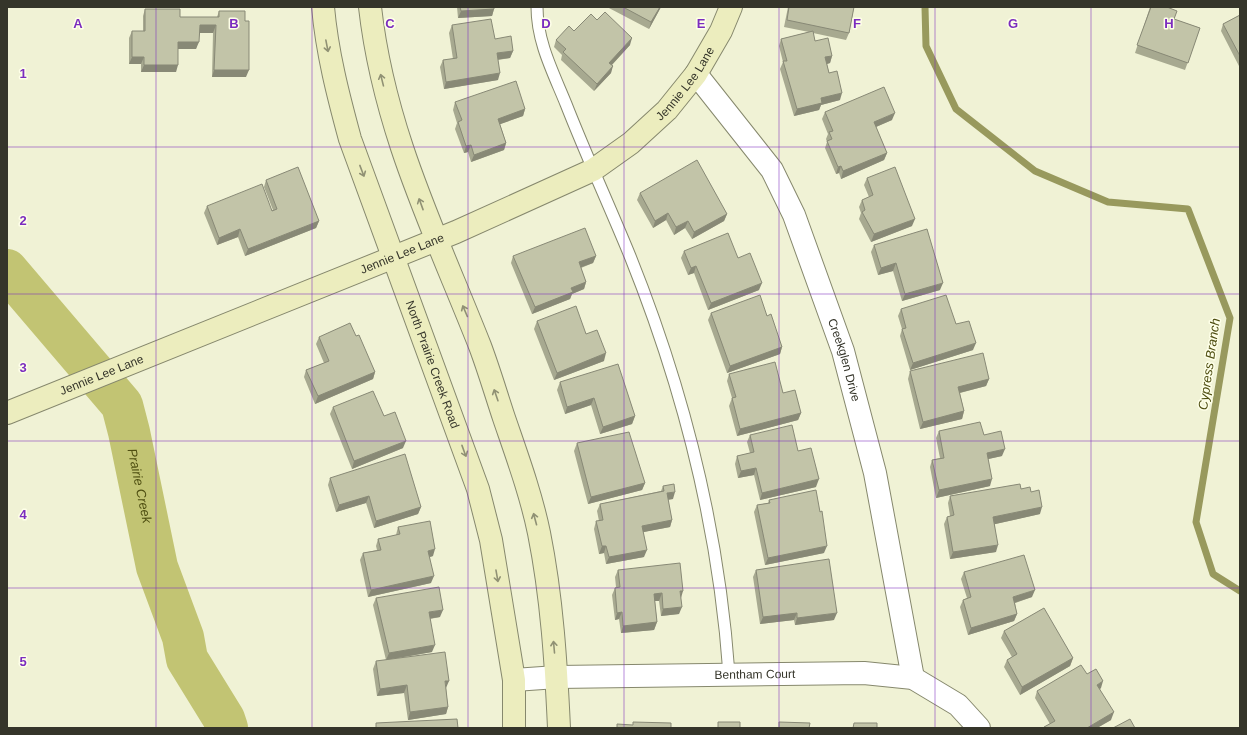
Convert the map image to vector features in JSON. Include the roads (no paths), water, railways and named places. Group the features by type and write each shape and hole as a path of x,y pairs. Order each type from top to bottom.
{"main road":[{"name":"North Prairie Creek Road","path":"323,7 325,35 335,83 350,139 478,489 491,540 514,680 514,728"},
{"path":"370,7 380,71 390,115 435,240 480,347 522,469 538,532 550,600 557,677 559,728"},
{"name":"Jennie Lee Lane","path":"7,412 435,240 593,170 631,143 662,115 696,74 721,31 731,7"}],"street":[{"name":"Creekglen Drive","path":"696,74 742,129 772,170 794,215 843,351 875,473 913,678"},
{"name":"Bentham Court","path":"514,680 557,677 864,673 913,678 958,705 978,728"}],"lane":[{"path":"537,7 537,19 542,46 630,256 673,375 708,510 726,625 729,674"}],"waterway":[{"name":"Cypress Branch","path":"925,7 926,46 956,109 1035,171 1108,202 1188,209 1230,318 1196,522 1213,574 1240,591"},
{"name":"Prairie Creek","path":"7,270 122,405 157,567 183,637 187,659 224,719 227,728"}]}
